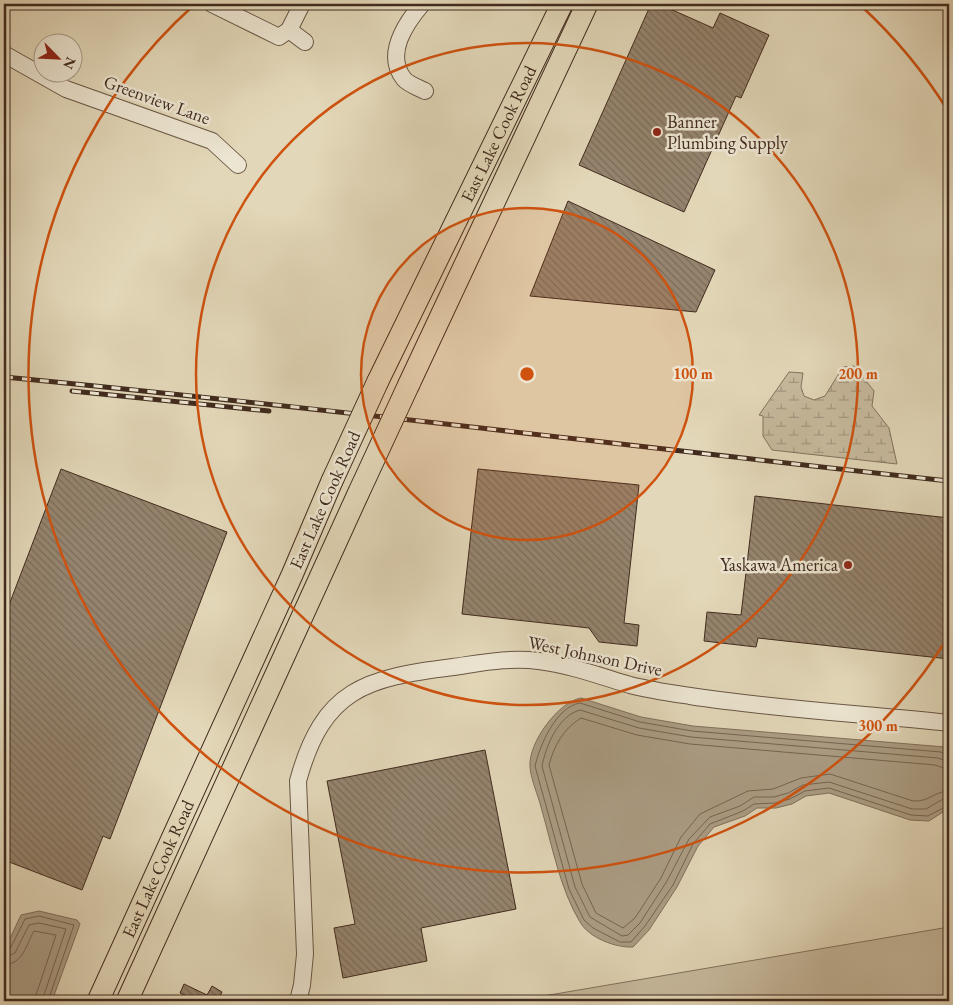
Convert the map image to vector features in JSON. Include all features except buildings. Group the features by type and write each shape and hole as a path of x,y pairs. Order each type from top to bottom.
{"main road":[{"name":"East Lake Cook Road","path":"98,1001 378,381 562,4"},
{"name":"East Lake Cook Road","path":"127,1001 358,494 587,4"}],"street":[{"path":"212,4 305,42"},
{"path":"284,34 302,4"},
{"path":"422,4 406,23 398,41 397,65 404,80 424,91"},
{"name":"Greenview Lane","path":"4,54 66,89 212,141 238,164"},
{"name":"West Johnson Drive","path":"298,1001 302,985 305,954 298,781 305,755 325,718 340,702 356,690 378,680 410,672 513,659 569,667 633,686 690,696 949,723"}],"green space":[{"path":"854,366 874,391 872,406 889,428 897,464 772,450 763,436 763,416 759,415 789,372 803,373 801,387 804,396 814,400 825,396 843,367"},
{"path":"949,927 949,1001 514,1001"}],"water":[{"path":"581,698 641,717 693,726 945,747 949,755 949,808 929,821 910,820 829,793 806,796 792,804 776,808 757,808 745,816 714,827 698,846 677,887 649,930 633,947 611,944 596,937 584,928 573,909 557,866 530,767 534,747 546,725 563,707"},
{"path":"39,911 77,920 80,924 52,1001 4,1001 4,951 21,915"}],"railway":[{"path":"4,377 358,414 949,481"},
{"path":"72,391 269,411"}],"place":[{"name":"Banner Plumbing Supply","path":"657,132"},
{"name":"Yaskawa America","path":"848,565"}]}
